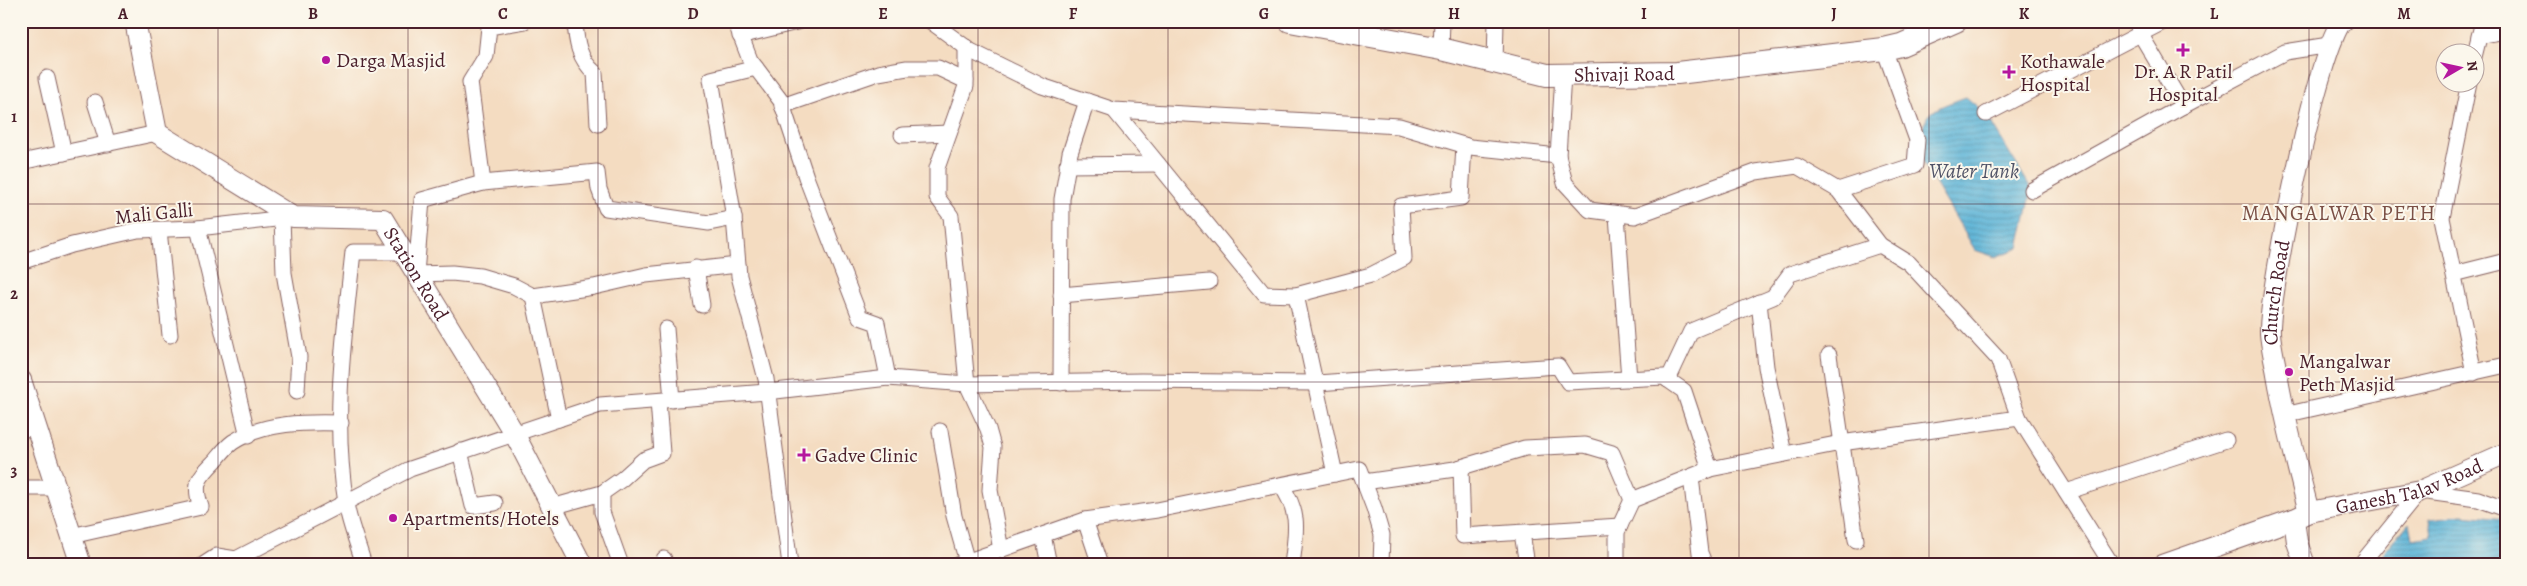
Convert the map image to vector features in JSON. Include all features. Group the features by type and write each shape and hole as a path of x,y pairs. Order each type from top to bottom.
{"main road":[{"path":"135,21 157,133"},
{"name":"Shivaji Road","path":"1290,21 1337,26 1547,75 1677,73 1884,49 1901,44 1956,21"},
{"name":"Church Road","path":"2305,565 2297,542 2301,515 2270,333 2281,242 2329,45 2339,22"},
{"name":"Station Road","path":"157,133 288,217 383,220 514,433 582,565"},
{"path":"21,380 29,429 56,488 80,565"},
{"name":"Ganesh Talav Road","path":"2163,565 2189,560 2301,515 2420,491 2506,453"}],"street":[{"path":"483,183 470,82 486,56 489,27 501,23 525,21"},
{"path":"575,21 576,45 595,74 598,124"},
{"path":"734,21 750,60 782,106 806,177 860,317 877,323 888,378"},
{"path":"740,36 801,21"},
{"path":"930,21 966,47 1042,86 1114,110 1399,126 1464,145 1558,156"},
{"path":"1441,50 1442,21"},
{"path":"1495,64 1496,21"},
{"path":"1986,114 2138,28 2165,21"},
{"path":"2138,28 2183,106"},
{"path":"2478,42 2481,29 2506,31"},
{"path":"2032,190 2183,106 2286,52 2329,45"},
{"path":"966,47 966,86 937,168 937,197 951,216 967,384 988,429 993,447 990,490 994,556"},
{"path":"1838,190 1915,165 1917,140 1884,49"},
{"path":"756,68 711,79 734,218 738,265 767,392 790,565"},
{"path":"782,106 878,73 907,68 938,68 966,81"},
{"path":"1562,75 1558,156 1565,183 1590,210 1635,216 1756,172 1797,166 1838,190 1880,245 1908,263 1998,359 2019,418 2112,565"},
{"path":"47,78 64,153"},
{"path":"2467,92 2442,218 2474,372"},
{"path":"1061,383 1062,199 1067,165 1087,101"},
{"path":"95,102 108,144"},
{"path":"1114,110 1264,294 1296,295 1370,275 1404,258 1401,206 1462,198 1464,145"},
{"path":"21,162 157,133"},
{"path":"902,135 949,133"},
{"path":"1067,165 1158,164"},
{"path":"734,218 709,222 606,208 599,189 597,172 483,183 422,200 416,274 452,273 480,276 514,286 533,296 646,275 696,268 738,265"},
{"path":"1617,215 1629,378"},
{"path":"288,217 284,273 299,357 297,391"},
{"name":"Mali Galli","path":"21,262 72,245 138,230 198,228 288,217"},
{"path":"198,228 248,436"},
{"path":"159,230 170,335"},
{"path":"1668,380 1691,331 1773,297 1790,274 1880,245"},
{"path":"364,565 346,504 340,450 342,363 353,252 402,252"},
{"path":"2454,274 2506,261"},
{"path":"696,268 702,305"},
{"path":"1061,295 1209,282"},
{"path":"1296,295 1317,383 1335,474"},
{"path":"533,296 559,418"},
{"path":"1759,302 1766,367 1784,454"},
{"path":"552,507 602,492 622,479 643,460 662,453 666,329"},
{"path":"1829,355 1856,540"},
{"path":"2284,415 2506,365"},
{"path":"203,565 217,556 236,559 346,504 410,468 600,405 767,392 888,378 967,384 1317,383 1558,366 1568,382 1664,376 1684,391 1710,469"},
{"path":"1617,565 1617,532 1632,500 1710,469 1841,443 2019,418"},
{"path":"72,536 201,508 196,494 198,478 233,442 260,430 300,422 341,423"},
{"path":"940,431 962,563 994,556 1043,535 1085,520 1157,510 1359,469 1382,535 1381,565"},
{"path":"2066,492 2226,440"},
{"path":"1364,482 1461,467 1524,448 1586,445 1612,453 1632,500"},
{"path":"460,451 473,506 495,503"},
{"path":"1461,467 1463,536 1620,526"},
{"path":"2452,496 2470,469"},
{"path":"1691,477 1700,553 1705,565"},
{"path":"1281,485 1292,502 1296,530 1292,565"},
{"path":"21,488 56,488"},
{"path":"2360,565 2420,491 2478,499 2506,509"},
{"path":"602,492 602,512 621,565"},
{"path":"1085,520 1100,565"},
{"path":"1522,533 1527,565"},
{"path":"1043,535 1049,565"}],"water":[{"name":"Water Tank","path":"1966,97 1986,114 2032,190 2019,248 1995,257 1975,250 1916,151 1923,127 1930,114 1936,109"},
{"path":"2462,515 2506,519 2506,565 2373,565 2409,523 2412,539 2432,536 2430,519"}],"place":[{"name":"Dr. A R Patil Hospital","path":"2183,50"},
{"name":"Darga Masjid","path":"326,60"},
{"name":"Kothawale Hospital","path":"2009,72"},
{"name":"Mangalwar Peth Masjid","path":"2289,372"},
{"name":"Gadve Clinic","path":"804,455"},
{"name":"Apartments/Hotels","path":"393,518"}],"district":[{"name":"MANGALWAR PETH","path":"2339,213"}]}
